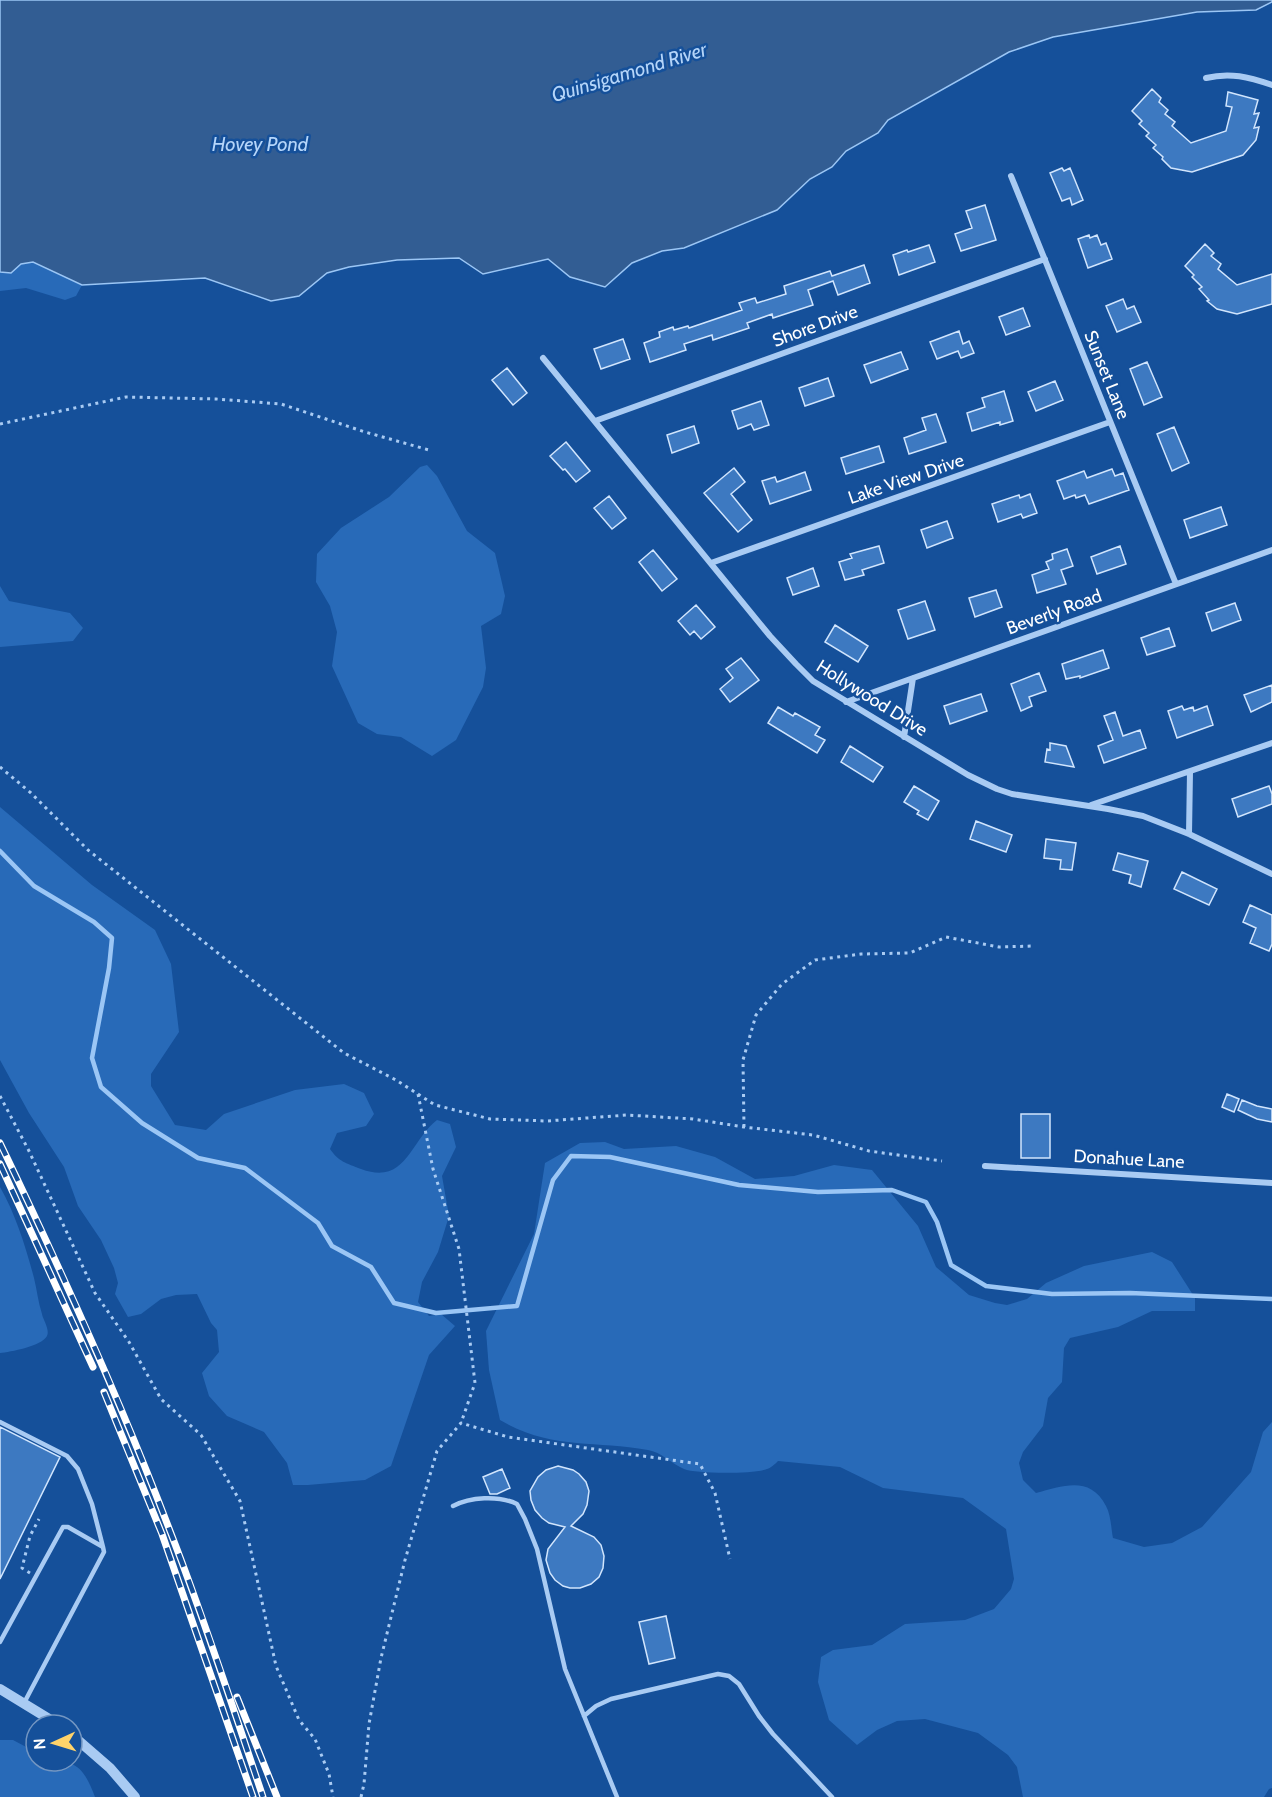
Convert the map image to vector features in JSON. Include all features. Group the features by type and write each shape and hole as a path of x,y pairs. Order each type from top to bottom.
{"street":[{"path":"1206,78 1217,75 1240,75 1272,85"},
{"name":"Sunset Lane","path":"1011,176 1176,584"},
{"name":"Shore Drive","path":"595,421 1045,259"},
{"name":"Hollywood Drive","path":"543,358 795,664 813,681 968,775 997,789 1028,797 1143,816 1189,834 1272,874"},
{"name":"Lake View Drive","path":"711,563 1110,422"},
{"name":"Beverly Road","path":"846,702 1272,550"},
{"path":"904,737 913,678"},
{"path":"1090,806 1272,742"},
{"path":"1189,834 1190,771"},
{"name":"Donahue Lane","path":"985,1166 1272,1183"},
{"path":"0,1689 41,1713"},
{"path":"84,1745 110,1768 135,1797"}],"lane":[{"path":"0,1422 67,1456 78,1469 92,1504 104,1552 24,1702"},
{"path":"453,1506 477,1499 502,1498 517,1504 537,1549 565,1670 617,1797"},
{"path":"0,1642 2,1634 63,1527 68,1527 103,1547"},
{"path":"584,1716 596,1706 610,1700 718,1674 729,1676 739,1684 773,1734 832,1797"}],"path":[{"path":"0,424 126,397 216,399 281,404 365,432 429,450"},
{"path":"0,768 32,793 88,850 344,1053 435,1105 490,1119 547,1121 627,1115 693,1119 813,1135 869,1151 942,1161"},
{"path":"744,1127 743,1060 756,1015 782,984 815,960 861,954 910,953 946,937 999,947 1035,946"},
{"path":"361,1797 369,1724 381,1658 405,1560 437,1451 461,1423 475,1383 459,1249 433,1169 418,1094"},
{"path":"0,1096 29,1151 95,1293 129,1342 161,1399 201,1435 240,1501 276,1666 299,1720 315,1739 329,1774 333,1797"},
{"path":"461,1423 508,1437 700,1464 715,1493 730,1559"},
{"path":"36,1577 22,1568 30,1536 39,1519"}],"shaded area":[{"path":"33,262 82,285 76,296 65,300 26,288 0,291 0,272 11,273 21,264"},
{"path":"427,465 437,476 467,531 495,553 505,596 501,614 481,626 486,668 483,687 456,740 432,756 401,737 377,734 358,723 332,666 337,632 330,606 316,582 317,554 341,528 389,497 420,467"},
{"path":"0,586 9,601 70,613 83,628 73,641 0,647"},
{"path":"0,807 92,885 155,930 171,964 179,1032 151,1074 151,1086 175,1125 206,1130 224,1114 295,1090 344,1084 364,1093 374,1114 366,1126 337,1133 330,1149 343,1162 376,1173 398,1167 437,1120 450,1124 456,1147 442,1176 449,1216 438,1252 422,1282 418,1302 429,1316 441,1314 455,1326 429,1355 391,1466 365,1480 293,1485 287,1463 264,1432 227,1416 209,1396 202,1373 219,1352 217,1330 211,1323 197,1294 176,1295 161,1299 141,1314 128,1317 115,1294 118,1283 101,1240 78,1206 64,1167 29,1113 0,1060"},
{"path":"605,1142 624,1149 676,1146 715,1157 755,1179 794,1176 834,1165 872,1170 918,1226 936,1267 969,1295 995,1303 1007,1305 1027,1299 1046,1283 1084,1266 1152,1252 1172,1262 1195,1298 1195,1311 1152,1311 1118,1327 1070,1338 1064,1348 1062,1382 1048,1398 1043,1426 1023,1452 1019,1463 1023,1480 1036,1493 1075,1485 1084,1486 1100,1496 1108,1510 1113,1538 1144,1547 1172,1543 1202,1527 1251,1472 1263,1432 1272,1422 1272,1788 1264,1797 1023,1797 1017,1767 1008,1755 978,1733 925,1719 897,1721 877,1730 857,1745 829,1720 818,1682 821,1657 833,1650 872,1645 905,1624 965,1620 994,1609 1011,1589 1014,1579 1006,1529 963,1498 883,1488 840,1467 778,1461 773,1466 760,1471 712,1473 690,1471 653,1451 555,1440 537,1436 500,1420 489,1370 486,1331 534,1234 545,1163 580,1143"},
{"path":"0,1187 24,1243 48,1333 44,1340 33,1346 0,1353"},
{"path":"0,1740 13,1740 24,1746 24,1773 83,1773 95,1797 0,1797"}],"water":[{"name":"Hovey Pond","path":"0,0 1272,0 1272,2 1256,10 1197,12 1053,37 1009,52 888,120 878,133 846,151 832,167 810,179 777,210 684,248 662,251 632,263 605,287 570,277 548,259 483,274 459,258 397,260 349,267 327,273 299,296 271,301 205,278 82,285 33,262 21,264 11,273 0,272"}],"building":[{"path":"1152,89 1161,98 1159,102 1168,110 1165,114 1175,122 1172,126 1191,143 1226,131 1232,107 1226,106 1228,92 1258,100 1254,114 1259,113 1254,128 1259,127 1256,140 1243,155 1192,172 1171,168 1153,148 1156,145 1146,136 1149,133 1139,124 1142,121 1132,111"},
{"path":"1062,168 1064,171 1070,168 1083,200 1072,205 1070,198 1062,201 1050,173"},
{"path":"985,205 996,240 961,251 955,234 972,228 966,211"},
{"path":"1089,235 1090,238 1097,235 1101,245 1106,243 1112,259 1088,268 1078,239"},
{"path":"1205,244 1214,253 1211,256 1221,264 1218,269 1237,285 1272,274 1272,304 1237,314 1217,309 1207,301 1209,300 1199,289 1202,287 1185,266"},
{"path":"929,245 935,262 899,275 893,255"},
{"path":"864,265 870,283 838,295 833,281 808,290 813,305 773,318 772,314 747,323 749,328 713,340 712,335 684,344 686,350 650,362 644,343 660,337 659,332 673,327 674,330 688,326 689,328 742,310 739,303 755,298 757,303 786,294 784,286 830,271 832,276"},
{"path":"1123,299 1127,309 1134,306 1141,322 1117,332 1106,306"},
{"path":"1023,308 1030,326 1006,335 999,317"},
{"path":"959,331 963,344 969,341 974,353 961,358 958,351 937,359 930,342"},
{"path":"623,339 630,359 601,369 594,349"},
{"path":"901,352 908,369 871,383 864,365"},
{"path":"1147,362 1162,397 1144,405 1130,369"},
{"path":"507,368 527,393 513,405 492,380"},
{"path":"828,378 834,396 805,406 799,388"},
{"path":"1055,381 1063,400 1036,411 1028,392"},
{"path":"1004,391 1013,421 1000,425 1000,422 972,431 967,413 985,407 982,398"},
{"path":"761,401 769,425 754,430 751,424 738,429 732,411"},
{"path":"936,414 946,442 909,454 904,438 926,430 922,418"},
{"path":"694,426 699,443 672,453 667,435"},
{"path":"1174,427 1189,463 1172,471 1157,434"},
{"path":"566,442 590,471 576,482 550,456"},
{"path":"879,446 884,462 846,474 841,458"},
{"path":"734,468 745,482 731,494 752,520 738,532 704,493"},
{"path":"1112,469 1115,476 1123,473 1129,490 1089,504 1085,495 1076,498 1075,495 1064,499 1057,481 1084,471 1087,478"},
{"path":"805,472 811,490 770,504 762,481 775,477 777,482"},
{"path":"1030,494 1037,513 1023,518 1021,514 998,522 992,504 1019,495 1020,498"},
{"path":"609,496 626,518 612,529 594,508"},
{"path":"1221,507 1227,525 1190,538 1184,520"},
{"path":"947,521 953,538 927,548 921,530"},
{"path":"879,546 884,563 862,570 864,575 845,580 839,562 852,558 850,554"},
{"path":"1120,546 1126,564 1097,574 1091,557"},
{"path":"1067,549 1073,566 1061,570 1066,584 1037,593 1032,575 1049,569 1046,562 1053,559 1052,554"},
{"path":"653,550 677,579 662,591 639,562"},
{"path":"813,568 819,586 793,595 787,578"},
{"path":"996,590 1002,607 975,617 969,598"},
{"path":"925,601 935,630 908,639 898,610"},
{"path":"1235,603 1241,620 1212,631 1206,613"},
{"path":"696,605 715,627 701,639 694,631 690,635 678,621"},
{"path":"835,625 868,646 858,662 825,642"},
{"path":"1169,628 1175,646 1147,655 1141,638"},
{"path":"1103,650 1109,668 1080,678 1080,676 1066,679 1062,664"},
{"path":"741,658 759,680 730,702 720,689 733,678 726,669"},
{"path":"1039,673 1046,691 1029,697 1032,706 1021,711 1011,684"},
{"path":"1272,685 1272,702 1251,712 1244,695"},
{"path":"981,694 987,711 950,724 944,706"},
{"path":"1182,706 1184,710 1193,707 1194,711 1207,706 1213,725 1177,738 1168,711"},
{"path":"778,707 793,716 795,713 820,727 815,735 825,740 817,753 768,723"},
{"path":"1115,712 1123,736 1140,730 1146,748 1104,763 1098,746 1113,740 1104,716"},
{"path":"1050,743 1066,746 1074,767 1045,762"},
{"path":"850,746 883,767 873,782 841,762"},
{"path":"914,786 939,801 928,820 904,802"},
{"path":"1269,786 1272,804 1238,817 1232,799"},
{"path":"976,821 1012,835 1006,852 970,839"},
{"path":"1046,839 1076,843 1072,870 1060,869 1061,860 1044,858"},
{"path":"1118,853 1148,861 1141,887 1129,883 1131,875 1113,870"},
{"path":"1182,872 1217,889 1209,905 1174,889"},
{"path":"1250,905 1272,915 1272,944 1269,951 1250,943 1256,928 1243,922"},
{"path":"1227,1094 1239,1099 1234,1112 1222,1107"},
{"path":"1242,1100 1272,1109 1272,1122 1257,1119 1238,1110"},
{"path":"1021,1114 1050,1114 1050,1158 1021,1158"},
{"path":"0,1427 60,1457 0,1579"},
{"path":"558,1466 573,1470 586,1482 589,1491 587,1505 583,1514 571,1526 594,1537 601,1545 604,1556 603,1568 599,1577 591,1584 580,1588 563,1586 550,1573 546,1560 548,1549 565,1527 549,1523 542,1518 535,1510 531,1500 530,1491 538,1477 546,1470"},
{"path":"502,1469 510,1488 497,1494 490,1494 483,1477"},
{"path":"666,1616 675,1658 649,1664 639,1622"}],"waterway":[{"path":"0,851 34,886 94,922 112,938 109,968 92,1058 101,1087 142,1123 198,1158 245,1168 318,1223 332,1246 371,1267 394,1303 436,1313 517,1306 553,1180 571,1156 610,1157 739,1185 818,1192 892,1190 926,1202 937,1222 951,1265 986,1286 1052,1294 1130,1293 1272,1299"}],"railway":[{"path":"0,1143 89,1335 151,1482 183,1564 263,1797"},
{"path":"0,1164 93,1367"},
{"path":"104,1392 162,1534 253,1797"},
{"path":"237,1697 277,1797"}],"water label":[{"name":"Quinsigamond River","path":"629,72"}]}
